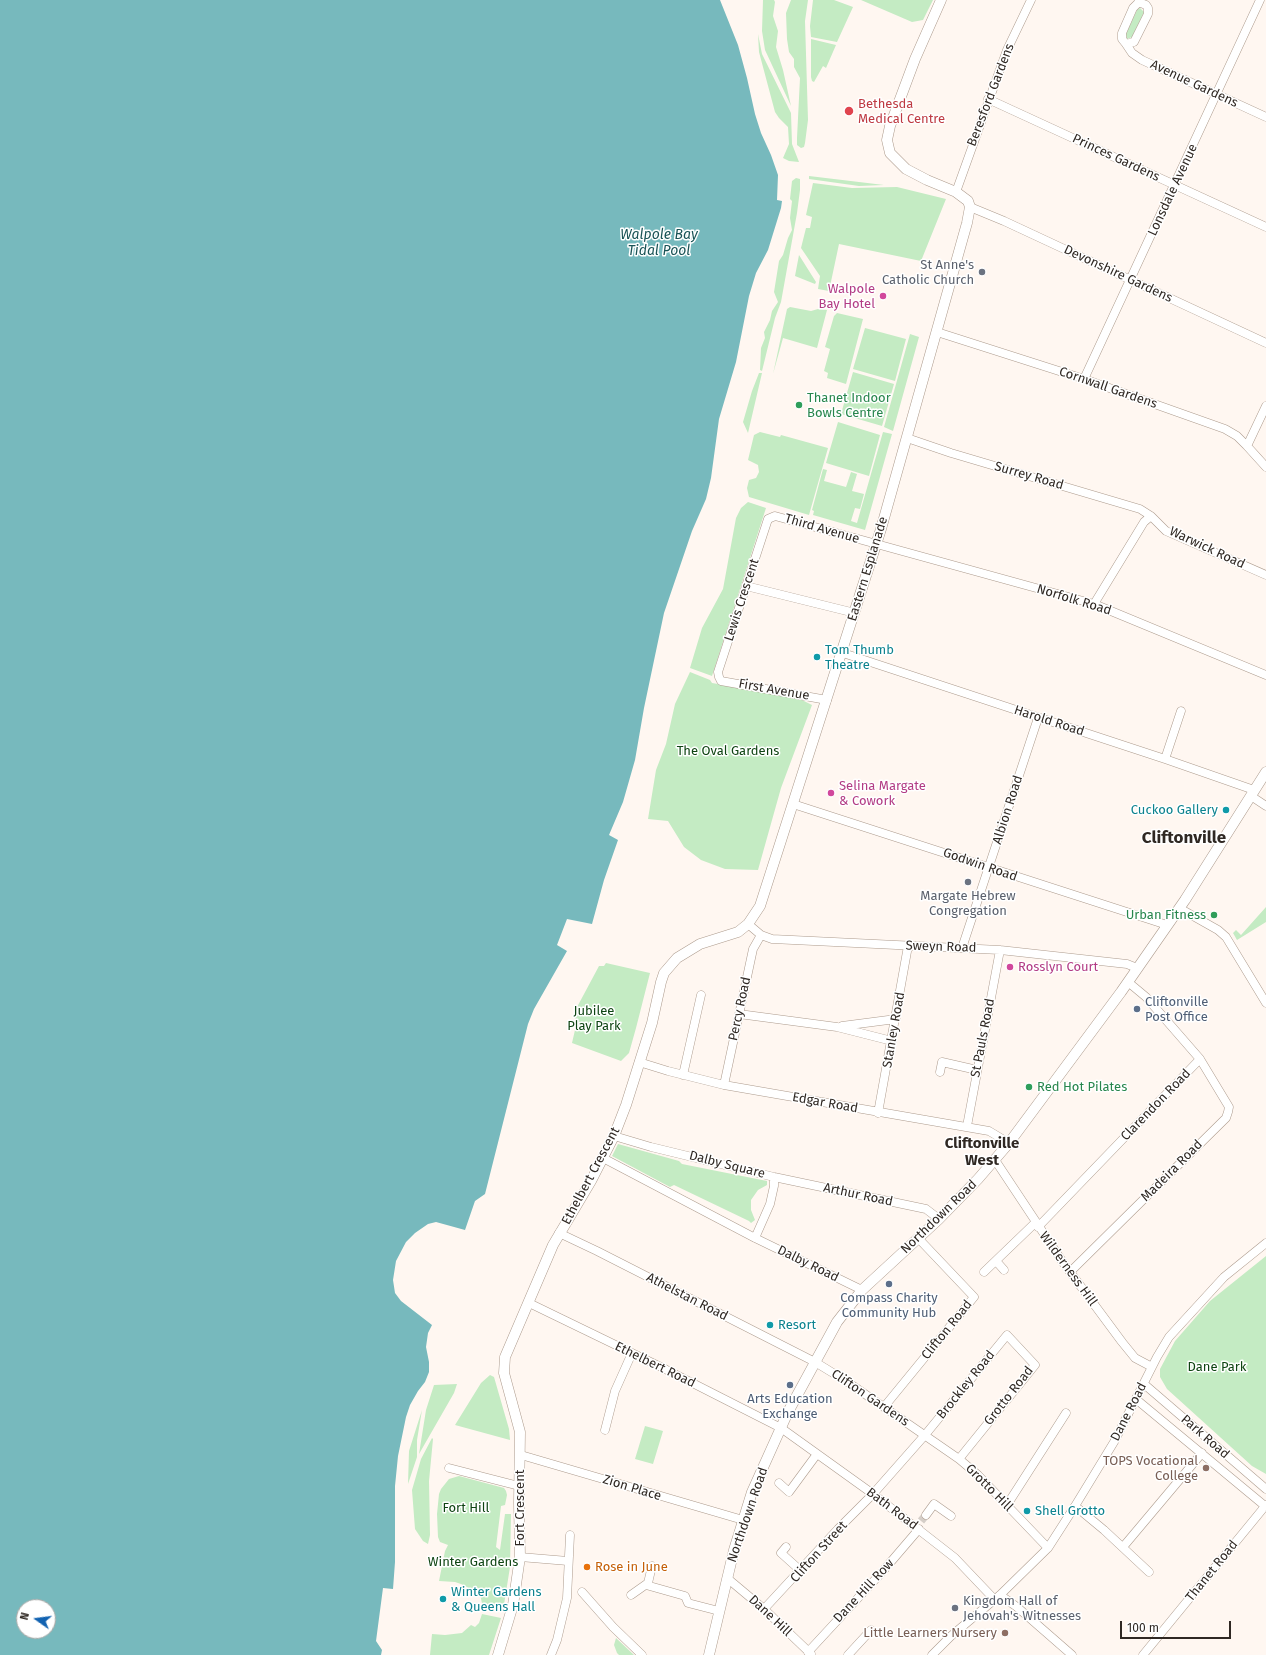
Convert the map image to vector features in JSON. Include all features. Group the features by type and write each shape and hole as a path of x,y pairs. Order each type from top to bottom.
{"main road":[{"path":"941,0 915,59 886,140 890,153 906,169 926,180 956,192 968,201 970,207"},
{"name":"Eastern Esplanade","path":"748,924 760,906 843,653 907,438 968,223 970,207"},
{"name":"Northdown Road","path":"709,1655 727,1578 752,1492 781,1428 837,1322 862,1290 939,1219 995,1160 1128,982 1179,908 1266,772"},
{"name":"Ethelbert Crescent","path":"520,1324 559,1233 603,1158 614,1136 626,1105 652,1023 661,982 669,966 677,958 705,942 732,935 748,924"},
{"name":"Fort Crescent","path":"498,1655 513,1605 520,1557 520,1432 503,1368 505,1357 520,1324"}],"street":[{"name":"Lonsdale Avenue","path":"1084,379 1260,0"},
{"name":"Beresford Gardens","path":"956,192 988,99 1028,1"},
{"path":"1143,2 1148,8 1148,14 1134,42 1126,44 1121,36 1133,8 1138,3 1143,2"},
{"name":"Avenue Gardens","path":"1126,44 1132,53 1142,60 1266,117"},
{"name":"Princes Gardens","path":"988,99 1266,227"},
{"name":"Devonshire Gardens","path":"970,207 1004,221 1266,343"},
{"name":"Cornwall Gardens","path":"937,332 1084,379 1225,429 1248,446 1266,467"},
{"path":"1248,446 1266,406"},
{"name":"Surrey Road","path":"907,438 951,453 1140,509 1151,516"},
{"name":"Third Avenue","path":"768,520 775,516 876,545"},
{"path":"1094,604 1144,522 1151,516"},
{"name":"Warwick Road","path":"1151,516 1166,531 1266,576"},
{"name":"Lewis Crescent","path":"721,681 718,672 768,520"},
{"name":"Norfolk Road","path":"876,545 1094,604 1266,675"},
{"path":"746,586 855,613"},
{"name":"Harold Road","path":"843,653 1166,759 1252,793 1266,806"},
{"name":"First Avenue","path":"721,681 827,700"},
{"path":"1166,759 1181,711"},
{"name":"Albion Road","path":"962,948 1038,718"},
{"name":"Godwin Road","path":"793,804 896,836 988,868 1167,925"},
{"path":"1179,908 1218,930 1226,937 1266,1003"},
{"name":"Sweyn Road","path":"748,924 761,935 772,940 1000,950 1127,964 1137,968"},
{"name":"Percy Road","path":"724,1085 754,949 761,935"},
{"name":"Stanley Road","path":"878,1113 908,946"},
{"name":"St Pauls Road","path":"967,1126 1000,950"},
{"name":"Clarendon Road","path":"984,1272 1036,1225 1200,1059 1146,997 1128,982"},
{"path":"683,1075 701,995"},
{"path":"739,1014 837,1027 892,1040"},
{"path":"837,1027 896,1019"},
{"name":"Madeira Road","path":"1070,1272 1226,1118 1229,1107 1200,1059"},
{"name":"Edgar Road","path":"639,1062 724,1085 878,1113 967,1126 989,1131 1009,1142"},
{"path":"940,1072 942,1062 978,1070"},
{"name":"Dalby Square","path":"614,1136 652,1147 774,1177 774,1186 770,1204 754,1238"},
{"path":"603,1158 754,1238"},
{"name":"Wilderness Hill","path":"995,1160 1036,1225 1135,1358 1152,1367"},
{"name":"Arthur Road","path":"774,1177 926,1209 939,1219"},
{"name":"Athelstan Road","path":"559,1233 815,1362"},
{"name":"Dalby Road","path":"754,1238 862,1290"},
{"name":"Clifton Road","path":"884,1407 974,1297 918,1238"},
{"name":"Dane Road","path":"932,1655 951,1636 997,1598 1048,1548 1114,1442 1169,1337 1202,1299 1224,1277 1266,1243"},
{"path":"996,1261 1004,1270"},
{"name":"Ethelbert Road","path":"529,1303 781,1428"},
{"name":"Brockley Road","path":"873,1494 926,1435 1007,1335"},
{"name":"Grotto Road","path":"959,1458 1035,1365 1007,1335"},
{"path":"605,1430 615,1391 632,1353"},
{"name":"Clifton Gardens","path":"815,1362 926,1435"},
{"name":"Park Road","path":"1144,1384 1266,1489"},
{"path":"1137,1400 1266,1505"},
{"path":"1007,1505 1066,1413"},
{"name":"Bath Road","path":"781,1428 873,1494 921,1523 997,1598 1017,1607 1072,1655"},
{"name":"Grotto Hill","path":"926,1435 959,1458 1048,1548"},
{"path":"1123,1547 1202,1453"},
{"path":"779,1483 790,1492 818,1454"},
{"name":"Zion Place","path":"520,1455 743,1520"},
{"path":"449,1468 519,1486"},
{"name":"Clifton Street","path":"764,1609 801,1571 838,1529 873,1494"},
{"name":"Dane Hill Row","path":"810,1653 883,1570 921,1523 934,1504 951,1516"},
{"name":"Thanet Road","path":"1143,1655 1266,1505"},
{"path":"1075,1506 1123,1547 1149,1572"},
{"path":"551,1655 557,1640 567,1598 570,1535"},
{"path":"786,1547 781,1553 801,1571"},
{"path":"520,1557 568,1561"},
{"path":"632,1595 648,1584 652,1566"},
{"name":"Dane Hill","path":"727,1578 764,1609 810,1653"},
{"path":"646,1585 685,1596 688,1603 719,1611"},
{"path":"582,1592 613,1628 642,1655"},
{"path":"848,1655 871,1630"}],"green space":[{"path":"763,0 774,0 775,2 773,16 778,31 776,47 791,106 765,50 762,31"},
{"path":"791,0 808,0 805,21 808,120 804,147 801,148 797,145 800,78 794,67 794,59 789,52 787,39 786,13"},
{"path":"813,0 834,0 853,7 837,42 811,37 810,26"},
{"path":"861,0 933,0 923,20 912,22"},
{"path":"1140,8 1144,12 1132,37 1127,39 1126,34 1137,10"},
{"path":"758,34 762,54 791,113 792,144 799,162 789,161 783,158 789,144 788,127 775,112 759,52"},
{"path":"811,39 836,45 826,68 823,66 814,82 812,81 811,77"},
{"path":"809,176 884,185 859,186 809,179"},
{"path":"796,178 800,179 797,213 781,302 775,318 762,371 760,370 761,348 765,338 764,332 770,320 772,311 778,302 774,292 779,261 783,255 792,230 790,218 792,201 790,199 792,181"},
{"path":"813,183 852,188 897,187 946,199 921,261 839,244 829,291 818,289 820,276 801,248 806,228 810,228 812,217 806,215"},
{"path":"799,255 816,282 815,284 795,276"},
{"path":"790,307 811,311 818,309 827,310 817,348 783,338 773,374 787,309"},
{"path":"837,313 863,319 846,384 827,378 828,373 824,371 830,349 825,347 834,316"},
{"path":"865,328 906,339 895,381 853,369"},
{"path":"910,334 919,337 893,431 884,427"},
{"path":"853,372 894,384 882,426 841,414"},
{"path":"759,373 762,373 748,433 743,422"},
{"path":"838,422 880,435 869,476 826,463"},
{"path":"760,432 780,437 781,435 828,448 809,515 749,497 747,488 749,480 756,478 759,472 758,465 748,460 754,435"},
{"path":"883,432 892,434 865,530 813,515 814,511 812,510 823,469 827,470 824,481 846,487 851,472 857,474 852,491 864,494 860,509 855,508 851,521 857,523"},
{"path":"748,502 766,508 712,676 690,668 702,628 723,589 736,518 741,508"},
{"name":"The Oval Gardens","path":"690,672 710,680 712,683 796,697 812,705 781,788 758,870 725,869 701,860 684,847 668,821 648,819 656,770 666,744 675,704"},
{"path":"1266,907 1266,922 1237,940 1233,933 1236,930 1241,935"},
{"name":"Jubilee Play Park","path":"606,963 650,973 629,1053 621,1061 572,1043 575,1030 576,1009 599,966 604,966"},
{"path":"618,1144 679,1161 682,1164 767,1181 767,1185 758,1190 751,1200 751,1210 755,1220 751,1223 674,1185 670,1187 612,1156"},
{"name":"Dane Park","path":"1266,1256 1266,1474 1252,1466 1167,1389 1160,1377 1160,1369 1175,1341 1210,1301"},
{"path":"490,1375 494,1377 509,1429 510,1440 455,1425 481,1383"},
{"path":"457,1384 454,1393 419,1454 426,1410 434,1385"},
{"path":"422,1410 417,1440 417,1457 408,1484 409,1451"},
{"path":"645,1426 663,1431 653,1464 635,1459"},
{"path":"432,1438 429,1481 430,1535 428,1544 423,1541 415,1529 412,1490 421,1459"},
{"path":"459,1476 504,1488 506,1491 507,1495 505,1505 501,1506 496,1547 500,1550 505,1514 511,1514 510,1567 503,1611 483,1608 480,1594 475,1596 467,1587 461,1584 439,1581 445,1551 448,1545 440,1542 438,1537 437,1514 439,1494 449,1479"},
{"path":"482,1614 501,1618 489,1655 430,1655 432,1634 445,1635 462,1633 471,1625 475,1627 479,1623"},
{"path":"616,1638 634,1655 619,1655 614,1645"}],"water":[{"name":"Walpole Bay Tidal Pool","path":"0,0 720,0 738,45 755,114 778,175 777,200 782,201 781,208 768,250 756,273 749,296 736,362 719,419 711,478 706,499 692,531 664,613 644,708 635,760 623,802 609,835 618,840 604,880 592,924 567,919 557,945 567,951 534,1009 528,1024 485,1194 475,1201 465,1230 436,1222 428,1224 415,1233 406,1242 396,1261 393,1280 395,1293 401,1301 432,1325 428,1333 426,1347 429,1372 425,1382 410,1405 398,1456 395,1486 395,1562 393,1589 383,1588 376,1641 382,1650 381,1655 0,1655"}],"tunnel":[{"path":"921,1521 926,1515"}],"place":[{"name":"Bethesda Medical Centre","path":"849,111"},
{"name":"St Anne's Catholic Church","path":"982,272"},
{"name":"Walpole Bay Hotel","path":"883,296"},
{"name":"Thanet Indoor Bowls Centre","path":"799,405"},
{"name":"Tom Thumb Theatre","path":"817,657"},
{"name":"Selina Margate & Cowork","path":"831,793"},
{"name":"Cuckoo Gallery","path":"1226,810"},
{"name":"Margate Hebrew Congregation","path":"968,882"},
{"name":"Urban Fitness","path":"1214,915"},
{"name":"Rosslyn Court","path":"1010,967"},
{"name":"Cliftonville Post Office","path":"1137,1009"},
{"name":"Red Hot Pilates","path":"1029,1087"},
{"name":"Compass Charity Community Hub","path":"889,1284"},
{"name":"Resort","path":"770,1325"},
{"name":"Arts Education Exchange","path":"790,1385"},
{"name":"TOPS Vocational College","path":"1206,1468"},
{"name":"Shell Grotto","path":"1027,1511"},
{"name":"Rose in June","path":"587,1567"},
{"name":"Winter Gardens & Queens Hall","path":"443,1599"},
{"name":"Kingdom Hall of Jehovah's Witnesses","path":"955,1608"},
{"name":"Little Learners Nursery","path":"1005,1633"}],"district":[{"name":"Cliftonville","path":"1184,838"},
{"name":"Cliftonville West","path":"982,1152"}],"park label":[{"name":"Fort Hill","path":"466,1508"},
{"name":"Winter Gardens","path":"473,1562"}]}
